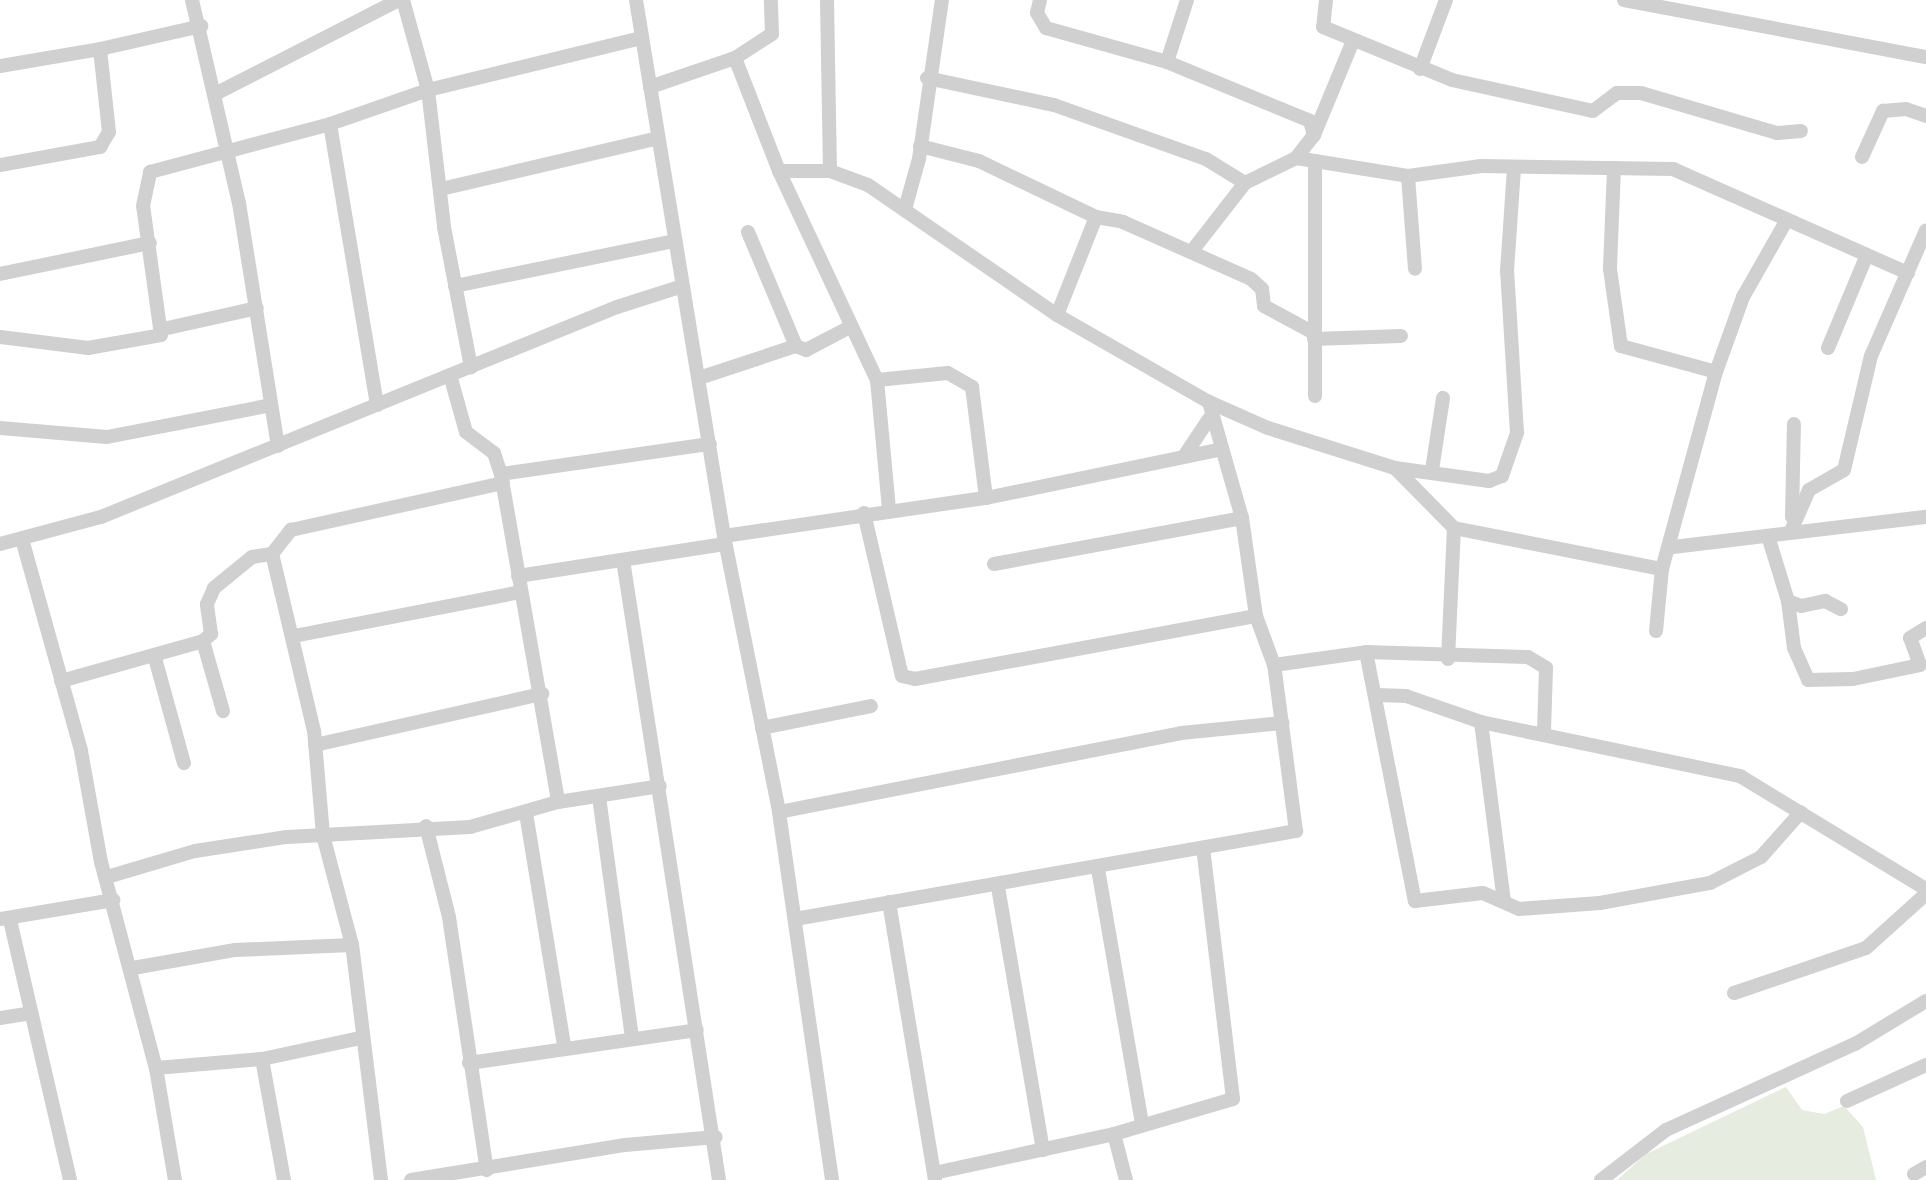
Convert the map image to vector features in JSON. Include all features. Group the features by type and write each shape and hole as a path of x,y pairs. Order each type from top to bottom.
{"street":[{"path":"215,94 401,0 428,90 455,286 471,367"},
{"path":"636,0 724,540 779,812 832,1180"},
{"path":"650,87 736,58 772,34 771,0"},
{"path":"827,0 830,171"},
{"path":"905,209 920,146 927,78 942,0"},
{"path":"1040,0 1037,13 1046,27 1167,62 1310,121 1314,135"},
{"path":"1167,62 1186,0"},
{"path":"1326,0 1323,27 1420,69 1564,107 1593,111 1617,93 1641,93 1777,133 1801,131"},
{"path":"1420,69 1446,0"},
{"path":"1624,0 1926,57"},
{"path":"194,1 229,152 278,446"},
{"path":"0,66 100,49 201,26"},
{"path":"163,329 150,243 145,178 164,167 330,124 428,90 642,38"},
{"path":"1192,251 1245,183 1296,158 1314,135 1353,41"},
{"path":"0,165 100,147 109,132 100,49"},
{"path":"736,58 779,171 877,380 889,509"},
{"path":"927,78 1054,106 1206,159 1245,183"},
{"path":"1861,157 1884,111 1906,109 1926,116"},
{"path":"330,124 377,405"},
{"path":"441,189 658,138"},
{"path":"920,146 979,161 1096,217 1192,251 1251,279 1262,289 1264,306 1314,336 1401,336"},
{"path":"1296,158 1408,176 1514,167 1614,168 1691,174 1785,223 1908,273"},
{"path":"1315,161 1315,396"},
{"path":"779,171 830,171 905,209 1058,315 1209,402 1395,468 1497,479 1517,433 1507,271 1514,167"},
{"path":"1614,168 1609,269 1621,346 1716,372"},
{"path":"1408,176 1415,269"},
{"path":"1058,315 1096,217"},
{"path":"1656,631 1662,569 1673,547 1716,372 1743,297 1785,223"},
{"path":"1791,531 1809,489 1844,470 1871,356 1926,230"},
{"path":"748,232 796,346"},
{"path":"455,286 674,241"},
{"path":"0,274 150,243"},
{"path":"1828,348 1866,257"},
{"path":"0,544 101,517 450,375 683,286"},
{"path":"0,337 88,348 156,339 163,329 257,308"},
{"path":"699,378 796,346 806,349 850,327"},
{"path":"877,380 947,373 967,381 986,499"},
{"path":"450,375 466,432 494,453 503,478 518,576 542,694 558,802"},
{"path":"1432,470 1443,398"},
{"path":"795,919 998,887 1296,831 1274,665 1256,616 1242,518 1222,449 1209,419 1209,402"},
{"path":"0,428 107,437 271,405"},
{"path":"1185,455 1209,419"},
{"path":"1791,531 1794,424"},
{"path":"61,681 155,657 203,641 211,634 207,604 215,588 252,557 272,554 291,530 503,478 710,444"},
{"path":"518,576 623,560 864,513 986,499 1222,449"},
{"path":"1395,468 1454,527 1662,569"},
{"path":"864,513 902,676 915,679 1256,616"},
{"path":"1673,547 1926,517"},
{"path":"994,564 1242,518"},
{"path":"1448,659 1454,527"},
{"path":"1768,536 1788,601 1796,659 1808,680 1920,665 1910,638 1926,628"},
{"path":"22,539 61,681 107,877 133,968 156,1068 175,1180"},
{"path":"272,554 295,636 315,745 323,835 352,945 360,1038 381,1180"},
{"path":"623,560 716,1137 719,1180"},
{"path":"295,636 521,592"},
{"path":"1788,601 1801,606 1825,601 1841,609"},
{"path":"203,641 223,711"},
{"path":"1274,665 1366,652 1448,659 1539,660 1546,668 1544,733"},
{"path":"1366,652 1377,695 1415,901 1483,894 1519,909 1600,903 1710,883 1761,857 1801,812"},
{"path":"155,657 184,763"},
{"path":"315,745 542,694"},
{"path":"1377,695 1406,696 1481,722 1740,776 1926,892 1866,948 1734,993"},
{"path":"762,728 871,706"},
{"path":"1481,722 1504,902"},
{"path":"779,812 1181,733 1283,723"},
{"path":"107,877 195,851 323,835 426,826 470,827 558,802 660,786"},
{"path":"599,797 632,1038"},
{"path":"526,813 564,1046"},
{"path":"426,826 440,868 487,1170"},
{"path":"890,902 934,1177 1114,1134 1142,1123 1233,1099 1203,848"},
{"path":"1098,869 1142,1123"},
{"path":"998,887 1043,1150"},
{"path":"70,1180 58,1106 5,920 113,900"},
{"path":"133,968 234,950 352,945"},
{"path":"1601,1180 1666,1130 1855,1044 1926,1001"},
{"path":"0,1018 30,1013"},
{"path":"469,1063 564,1046 697,1030"},
{"path":"156,1068 262,1059 360,1038"},
{"path":"262,1059 284,1180"},
{"path":"1847,1101 1926,1065"},
{"path":"1114,1134 1126,1180"},
{"path":"411,1180 487,1170 625,1145 716,1137"}],"shaded area":[{"path":"1786,1087 1802,1110 1824,1114 1844,1106 1863,1127 1876,1180 1617,1180 1646,1154"}]}
